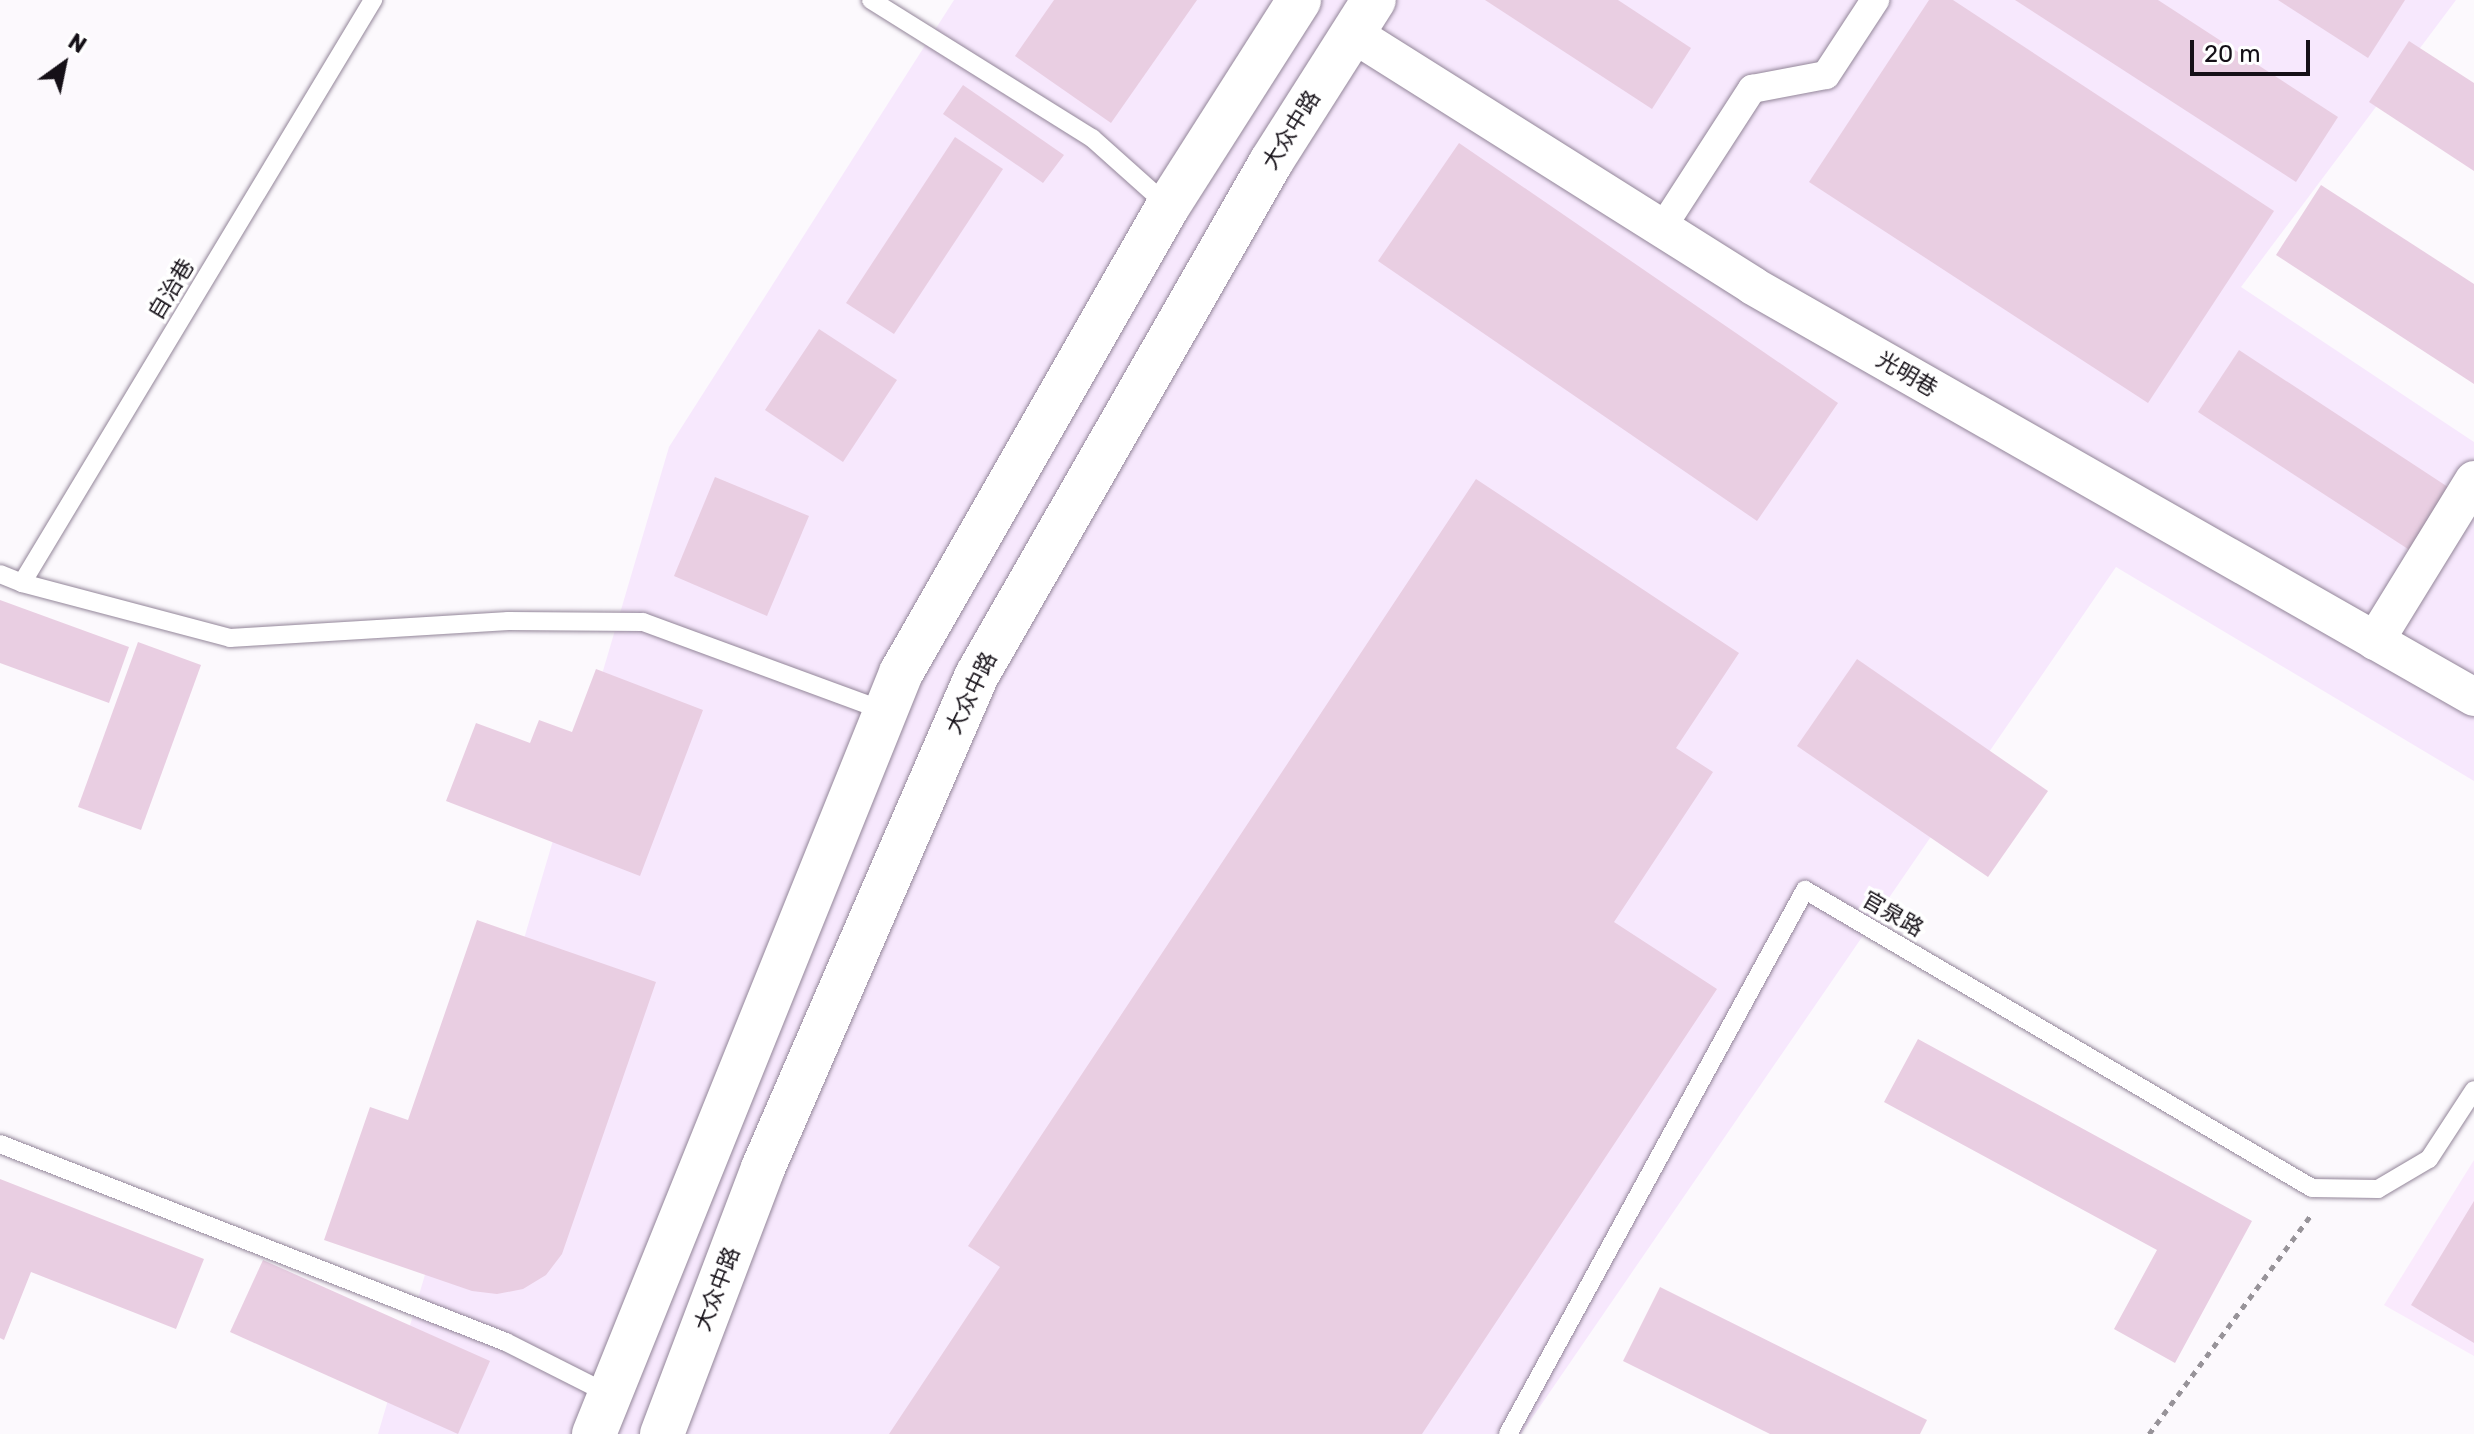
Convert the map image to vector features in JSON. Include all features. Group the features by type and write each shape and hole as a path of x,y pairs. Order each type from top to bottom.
{"main road":[{"path":"602,1414 901,673 1168,206 1299,0"},
{"name":"大众中路","path":"662,1434 763,1168 977,675 1271,162 1363,16"}],"street":[{"path":"1662,228 1752,89 1826,75 1875,0"},
{"name":"光明巷","path":"1363,16 1662,228 1767,294 2474,697"},
{"path":"2375,641 2474,480"}],"lane":[{"name":"自治巷","path":"22,583 373,0"},
{"path":"871,0 1092,138 1168,206"},
{"path":"0,574 22,583 230,638 508,621 643,622 885,711"},
{"name":"官泉路","path":"1508,1434 1805,890 2312,1188 2378,1189 2429,1159 2474,1090"},
{"path":"0,1144 506,1342 602,1414"}],"path":[{"path":"2149,1434 2330,1188"}],"shaded area":[{"path":"954,0 2456,0 2241,287 2474,442 2474,781 2116,567 1521,1434 378,1434 669,447"},
{"path":"2474,1160 2474,1356 2384,1305"}],"building":[{"path":"1054,0 1197,0 1111,123 1015,56"},
{"path":"1485,0 1618,0 1691,48 1652,109"},
{"path":"1929,0 1953,0 2274,211 2148,403 1809,182"},
{"path":"2015,0 2158,0 2338,117 2296,182"},
{"path":"2278,0 2405,0 2368,58"},
{"path":"2409,41 2474,83 2474,171 2369,102"},
{"path":"963,85 1064,155 1043,183 943,114"},
{"path":"955,137 1003,169 894,334 846,303"},
{"path":"1459,143 1838,403 1757,521 1378,261"},
{"path":"2321,185 2474,284 2474,384 2276,255"},
{"path":"819,329 897,380 843,462 765,410"},
{"path":"2239,350 2451,489 2411,551 2198,412"},
{"path":"715,477 809,516 767,616 674,576"},
{"path":"1476,479 1739,653 1676,748 1713,772 1614,922 1717,989 1422,1434 889,1434 1000,1267 968,1246"},
{"path":"0,600 129,647 109,703 0,663"},
{"path":"138,642 201,665 141,830 78,807"},
{"path":"1857,659 2048,791 1988,877 1797,746"},
{"path":"596,669 703,710 640,876 446,801 476,723 530,743 539,720 572,732"},
{"path":"477,920 656,982 562,1254 546,1275 523,1289 497,1294 472,1291 324,1240 370,1107 408,1120"},
{"path":"1918,1039 2252,1221 2175,1363 2114,1329 2157,1250 1884,1102"},
{"path":"0,1179 204,1259 176,1329 31,1272 4,1340 0,1338"},
{"path":"2474,1201 2474,1343 2411,1305"},
{"path":"263,1260 490,1361 458,1434 230,1332"},
{"path":"1660,1287 1927,1420 1920,1434 1770,1434 1623,1361"}]}
